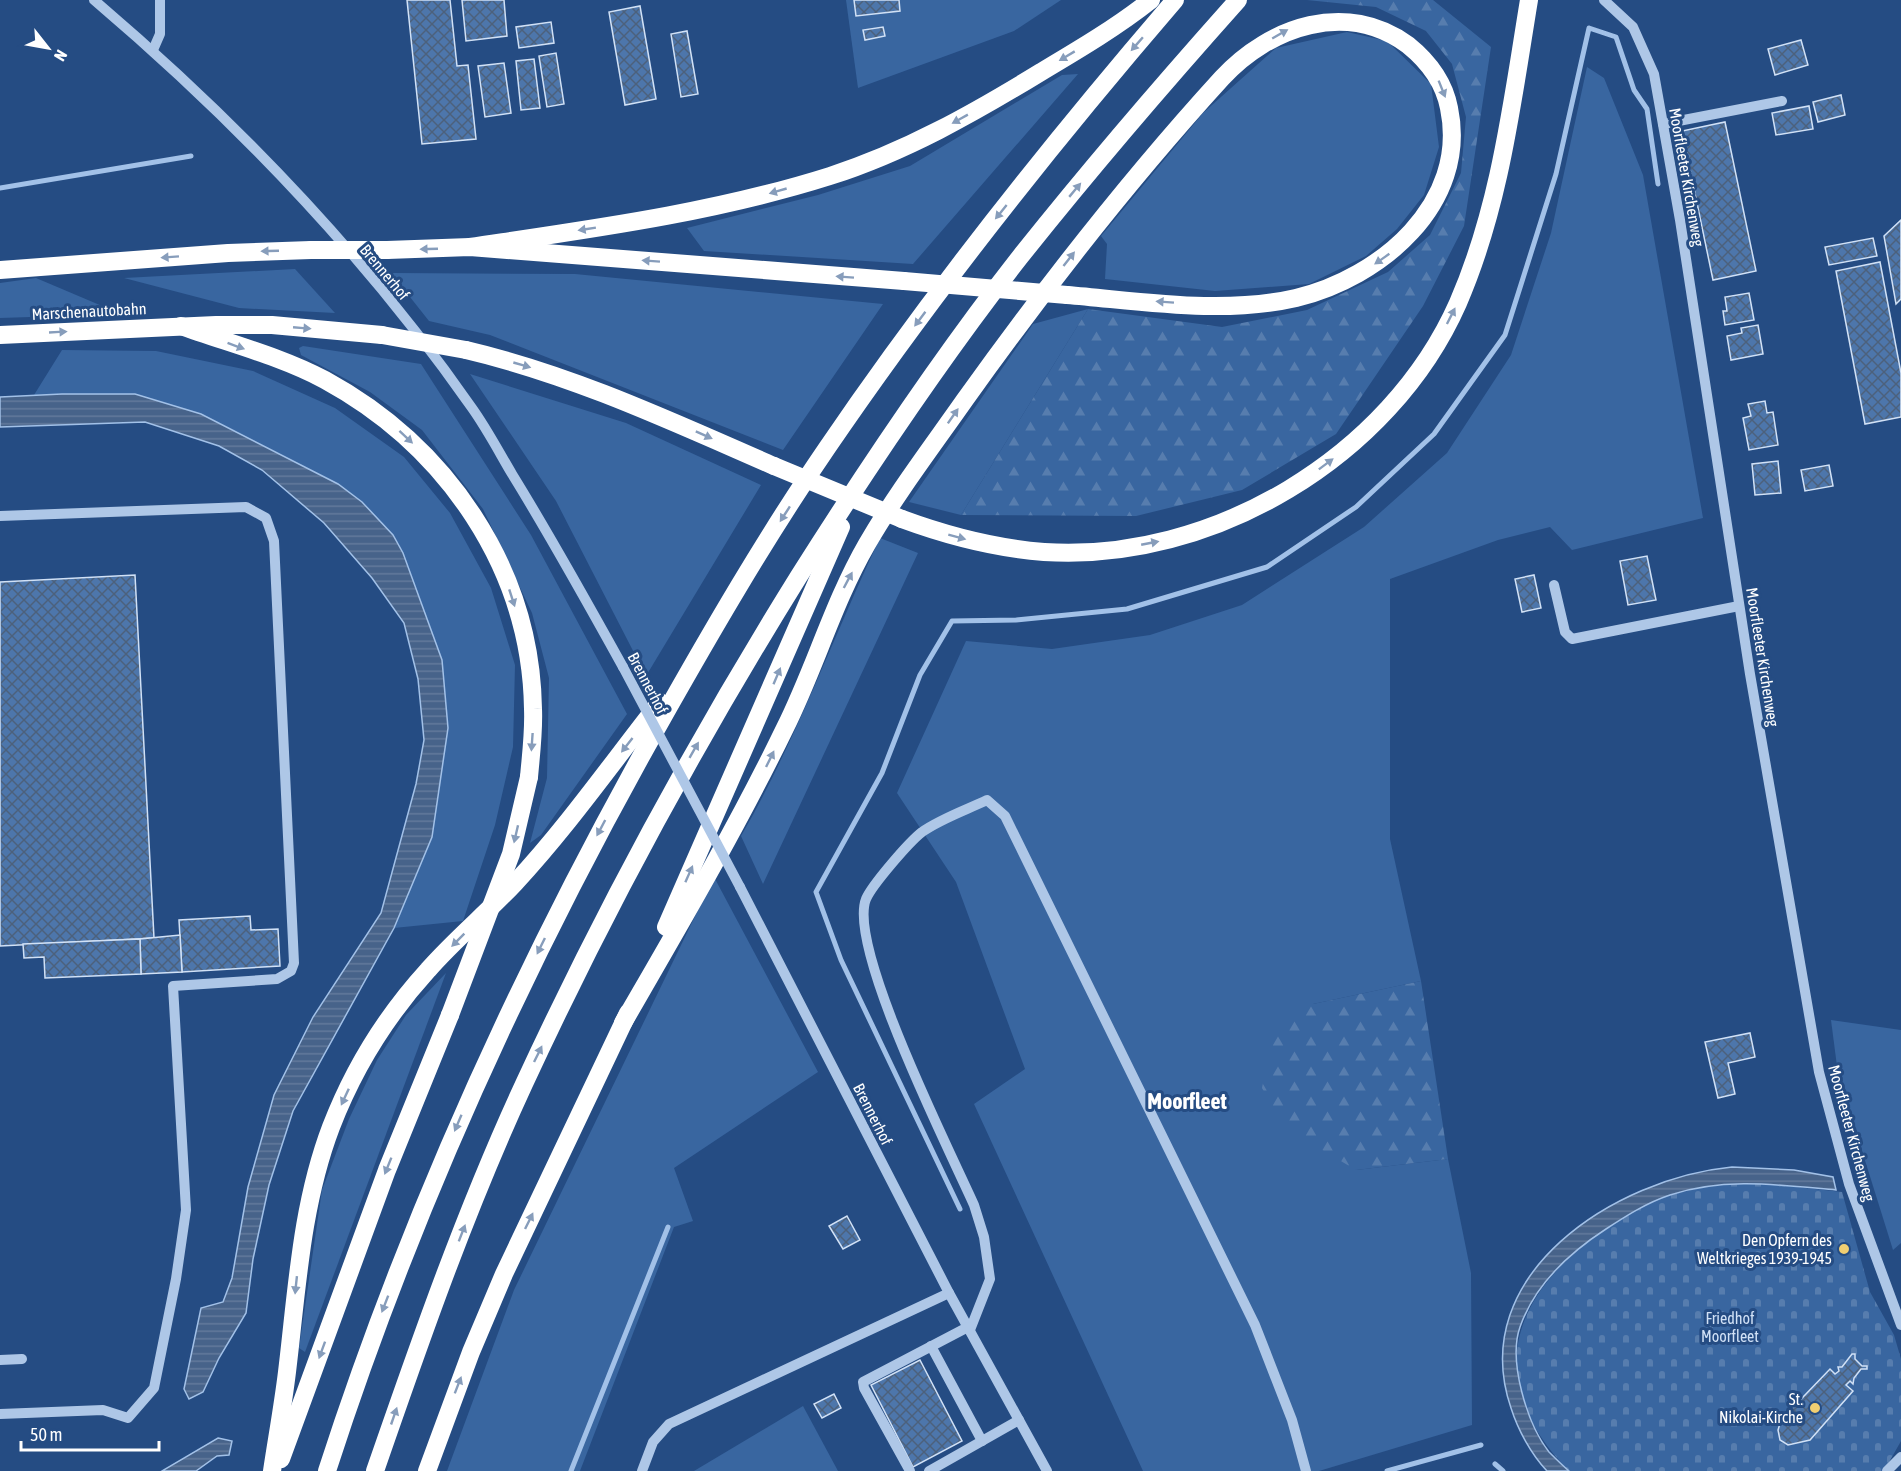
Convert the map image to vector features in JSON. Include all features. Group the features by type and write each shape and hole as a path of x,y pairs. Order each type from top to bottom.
{"highway":[{"path":"470,247 712,207 832,175 892,152 951,124 1082,48 1151,0"},
{"path":"327,1471 380,1317 429,1190 482,1068 566,894 701,649 826,449 909,332 1001,211 1175,0"},
{"path":"375,1471 418,1346 522,1088 603,919 712,719 864,473 1019,258 1150,100 1238,0"},
{"name":"Marschenautobahn","path":"0,335 181,326 272,326 382,335 466,350 533,368 588,387 902,519 950,536 1016,549 1054,552 1120,548 1185,535 1219,523 1283,493 1331,460 1378,418 1422,366 1457,304 1485,230 1496,190 1528,5"},
{"path":"0,270 228,253 470,247 904,281 1066,295 1196,304 1267,303 1331,287 1363,272 1393,252 1412,233 1430,206 1443,180 1450,158 1452,134 1449,108 1434,71 1402,39 1375,25 1347,18 1313,20 1284,30 1257,47 1232,68 1182,122 1102,218 1008,338 892,504 844,587 798,702 766,767 623,1023"},
{"path":"181,326 324,379 399,430 437,465 468,506 506,578 521,627 533,708 529,777 511,854 450,1015 387,1170 277,1471"},
{"path":"427,1471 504,1274 623,1023 864,473"},
{"path":"272,1471 287,1373 297,1273 313,1184 332,1127 356,1075 390,1017 428,969 515,883 551,841 701,649"},
{"path":"431,1471 439,1440"}],"street":[{"name":"Brennerhof","path":"94,0 201,94 306,203 435,356 474,410 539,518 623,667 740,887 949,1293 1047,1471"},
{"path":"153,50 160,34 160,0"},
{"name":"Moorfleeter Kirchenweg","path":"1604,0 1633,27 1644,47 1654,74 1739,606 1819,1072 1849,1184 1901,1325"},
{"path":"1663,124 1782,101"},
{"path":"0,516 246,507 266,518 274,541 294,963 291,971 277,979 173,986 186,1210 174,1289 154,1388 128,1418 103,1410 0,1414"},
{"path":"1554,585 1565,632 1572,639 1739,606"},
{"path":"910,1471 864,1388 863,1382 969,1329 990,1280 984,1237 974,1205 880,992 865,939 866,900 888,870 922,832 987,800 1005,816 1255,1325 1292,1420 1306,1471"},
{"path":"642,1471 653,1442 669,1424 949,1293"},
{"path":"932,1346 982,1441"},
{"path":"0,1360 22,1359"},
{"path":"929,1471 1019,1420"},
{"path":"1887,1471 1901,1457"}],"green space":[{"path":"846,0 1061,0 1014,31 858,88"},
{"path":"1307,0 1433,0 1491,47 1464,226 1423,306 1336,434 1242,490 1136,516 961,515 1088,309 1222,327 1307,310 1388,272 1430,235 1461,173 1466,117 1452,64 1426,31 1376,7"},
{"path":"1347,32 1387,41 1431,84 1439,147 1424,195 1397,229 1366,256 1309,284 1215,291 1105,279 1107,244 1101,236 1203,113 1276,48"},
{"path":"1587,67 1604,78 1643,175 1703,518 1572,550 1550,527 1498,540 1390,579 1390,839 1421,981 1313,1004 1356,1170 1448,1159 1471,1273 1472,1425 1319,1471 1143,1471 974,1104 1025,1069 956,882 897,793 966,641 1052,649 1150,635 1242,605 1364,527 1447,453 1511,355 1551,233"},
{"path":"1078,74 913,264 704,251 687,228 818,195 910,166 1062,75"},
{"path":"295,269 335,313 239,308 124,278"},
{"path":"391,273 575,274 883,304 783,450 490,335 429,321"},
{"path":"36,278 121,314 0,318 0,283"},
{"path":"1088,309 961,515 909,502 1033,324"},
{"path":"303,346 421,364 531,535 627,714 541,835 530,843 547,778 549,678 532,613 483,509 422,430 370,392 301,355 299,348"},
{"path":"62,350 156,351 253,371 335,408 404,457 450,513 491,588 515,665 513,747 495,825 463,921 394,928 432,837 442,660 403,553 393,535 362,502 338,484 201,414 135,394 34,395"},
{"path":"470,374 626,423 761,485 646,676 556,501"},
{"path":"880,538 918,553 763,884 741,836 797,726"},
{"path":"714,877 818,1072 674,1168 693,1221 674,1227 580,1471 447,1471 514,1290"},
{"path":"446,973 305,1352 299,1348 322,1190 349,1119 377,1060 406,1015"},
{"path":"1421,981 1448,1159 1356,1170 1285,1128 1262,1088 1272,1037 1313,1004"},
{"path":"1831,1020 1901,1030 1901,1243 1893,1250 1838,1074"},
{"name":"Friedhof Moorfleet","path":"1761,1183 1842,1192 1870,1292 1894,1335 1901,1359 1901,1441 1884,1471 1569,1471 1541,1438 1524,1404 1517,1372 1519,1340 1529,1310 1548,1281 1574,1254 1607,1229 1637,1209 1654,1201 1704,1188"},
{"path":"803,1406 838,1471 694,1471"}],"shaded area":[{"path":"135,394 201,414 338,484 362,502 393,535 403,553 442,660 448,728 432,837 394,928 293,1111 269,1185 253,1259 246,1313 219,1358 203,1392 189,1399 184,1389 201,1308 223,1302 232,1278 248,1187 274,1095 313,1017 381,913 416,784 424,740 418,679 404,623 372,578 324,523 262,470 219,446 145,422 0,427 0,397"},
{"path":"1732,1167 1794,1170 1833,1177 1836,1190 1753,1184 1691,1189 1661,1198 1636,1210 1592,1238 1566,1259 1544,1283 1526,1311 1517,1341 1518,1374 1527,1409 1549,1452 1569,1471 1547,1471 1530,1449 1514,1416 1503,1360 1510,1315 1530,1276 1561,1241 1599,1213 1642,1190 1687,1175"},
{"path":"218,1438 232,1441 229,1455 217,1456 196,1471 162,1471"}],"building":[{"path":"407,0 450,0 457,66 468,65 476,139 422,144"},
{"path":"462,0 504,0 507,36 466,41"},
{"path":"854,0 899,0 900,11 856,16"},
{"path":"640,6 656,99 625,105 609,12"},
{"path":"551,22 554,43 519,48 516,27"},
{"path":"883,27 885,36 865,40 863,30"},
{"path":"687,31 698,94 681,97 671,34"},
{"path":"1801,40 1808,65 1775,75 1768,49"},
{"path":"556,53 564,104 547,107 539,56"},
{"path":"534,59 540,108 521,110 516,61"},
{"path":"504,63 511,113 485,117 478,66"},
{"path":"1841,95 1845,115 1818,122 1813,102"},
{"path":"1809,106 1813,129 1776,135 1772,113"},
{"path":"1725,122 1756,271 1713,280 1682,131"},
{"path":"1901,220 1901,299 1896,304 1884,236"},
{"path":"1873,238 1877,256 1829,265 1825,247"},
{"path":"1880,262 1901,373 1901,417 1865,424 1836,271"},
{"path":"1749,293 1754,320 1725,325 1723,311 1727,311 1725,297"},
{"path":"1758,325 1763,354 1731,360 1727,336 1742,333 1741,328"},
{"path":"1765,401 1767,413 1773,412 1778,445 1749,450 1743,418 1751,416 1748,404"},
{"path":"1778,461 1781,493 1755,495 1752,464"},
{"path":"1829,465 1833,486 1805,491 1801,470"},
{"path":"1647,556 1656,600 1628,605 1620,561"},
{"path":"135,575 154,938 0,946 0,582"},
{"path":"1534,575 1541,608 1522,612 1515,579"},
{"path":"250,916 251,930 278,929 280,966 182,972 179,920"},
{"path":"180,935 182,972 141,974 140,939"},
{"path":"140,939 141,974 45,978 44,957 24,958 23,944"},
{"path":"1750,1033 1755,1057 1728,1063 1735,1094 1718,1098 1705,1042"},
{"path":"847,1216 860,1240 843,1249 829,1226"},
{"name":"St. Nikolai-Kirche","path":"1852,1354 1855,1354 1855,1359 1862,1366 1867,1366 1867,1369 1861,1369 1854,1378 1853,1384 1850,1381 1846,1385 1853,1391 1810,1440 1788,1445 1780,1440 1778,1430 1781,1420 1830,1369 1835,1374 1839,1371 1838,1367 1842,1367"},
{"path":"920,1360 962,1441 913,1467 871,1385"},
{"path":"834,1394 841,1408 822,1418 814,1404"}],"waterway":[{"path":"960,1209 841,960 816,892 882,773 920,675 952,621 1016,620 1127,609 1267,567 1356,507 1434,434 1505,335 1556,174 1589,28 1616,37 1634,90 1647,109 1658,184"},
{"path":"0,188 191,156"},
{"path":"571,1471 668,1227"},
{"path":"1387,1471 1481,1445"},
{"path":"1495,1464 1503,1471"}],"place":[{"name":"Den Opfern des Weltkrieges 1939-1945","path":"1844,1249"},
{"name":"St. Nikolai-Kirche","path":"1815,1408"}],"district":[{"name":"Moorfleet","path":"1187,1101"}]}
